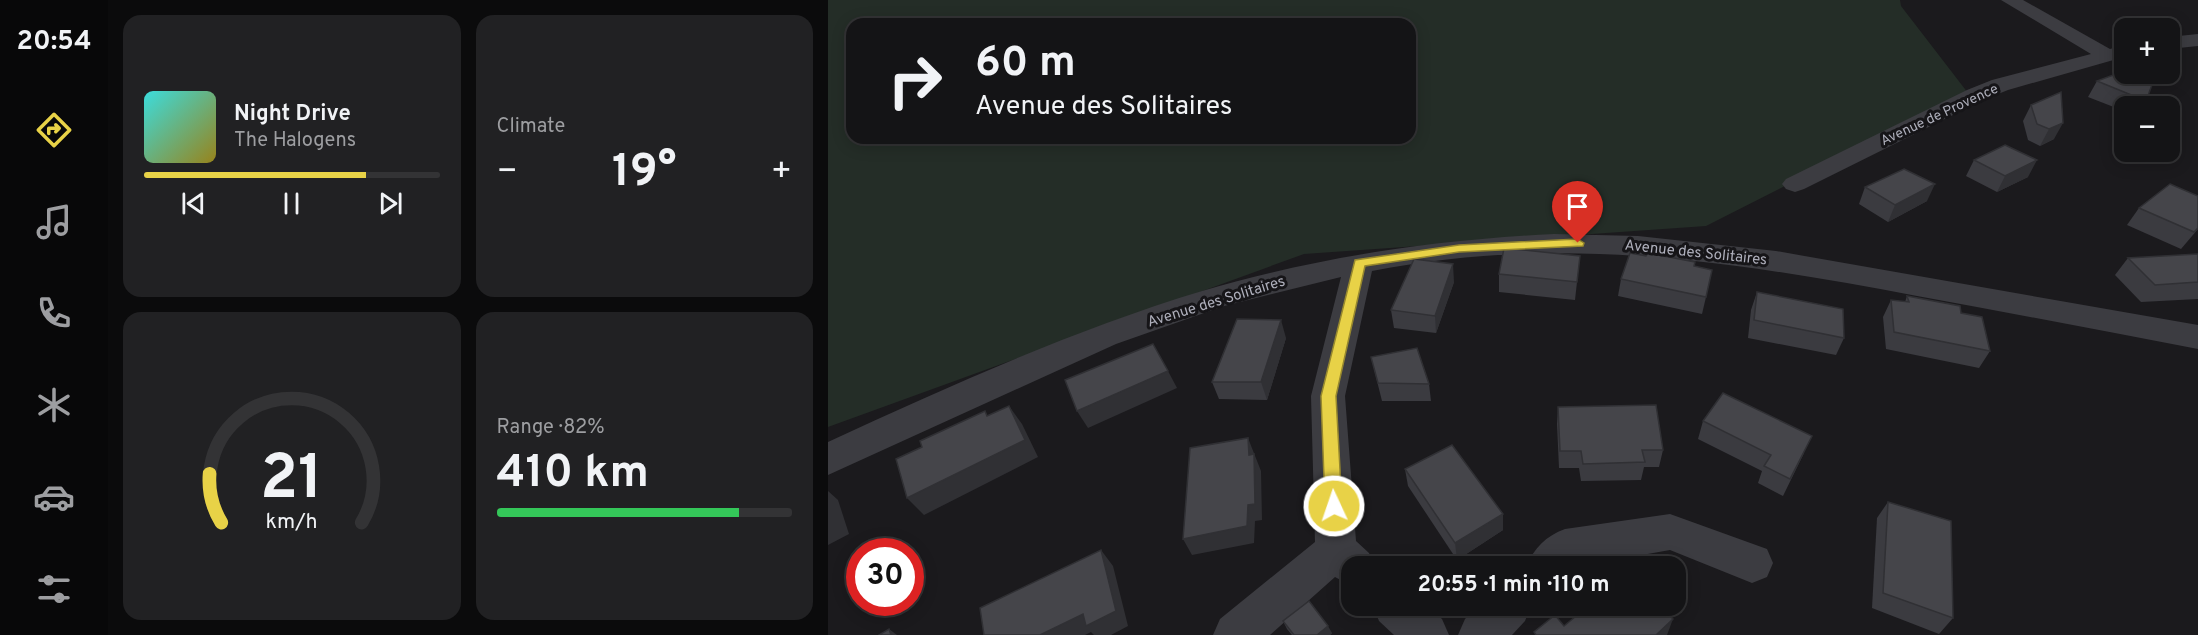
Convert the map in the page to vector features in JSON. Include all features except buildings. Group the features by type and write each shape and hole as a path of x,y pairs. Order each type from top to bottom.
{"street":[{"path":"2010,0 2114,52"},
{"path":"2180,42 2198,40"},
{"name":"Avenue de Provence","path":"1795,184 1975,95 2114,53"},
{"name":"Avenue des Solitaires","path":"828,459 949,403 1106,336 1257,286 1359,263 1436,251 1519,244 1568,243 1669,247 1776,260 2198,337"},
{"path":"1345,556 1328,396 1359,263"},
{"path":"1557,556 1565,548 1670,532 1752,563"},
{"path":"1236,635 1341,562"},
{"path":"1406,616 1426,635"},
{"path":"1481,635 1499,616"}],"shaded area":[{"path":"828,0 1900,0 1901,6 1968,93 1706,226 1304,254 828,427"}],"route":[{"path":"1334,506 1328,396 1359,263 1436,251 1519,244 1578,243"}]}
